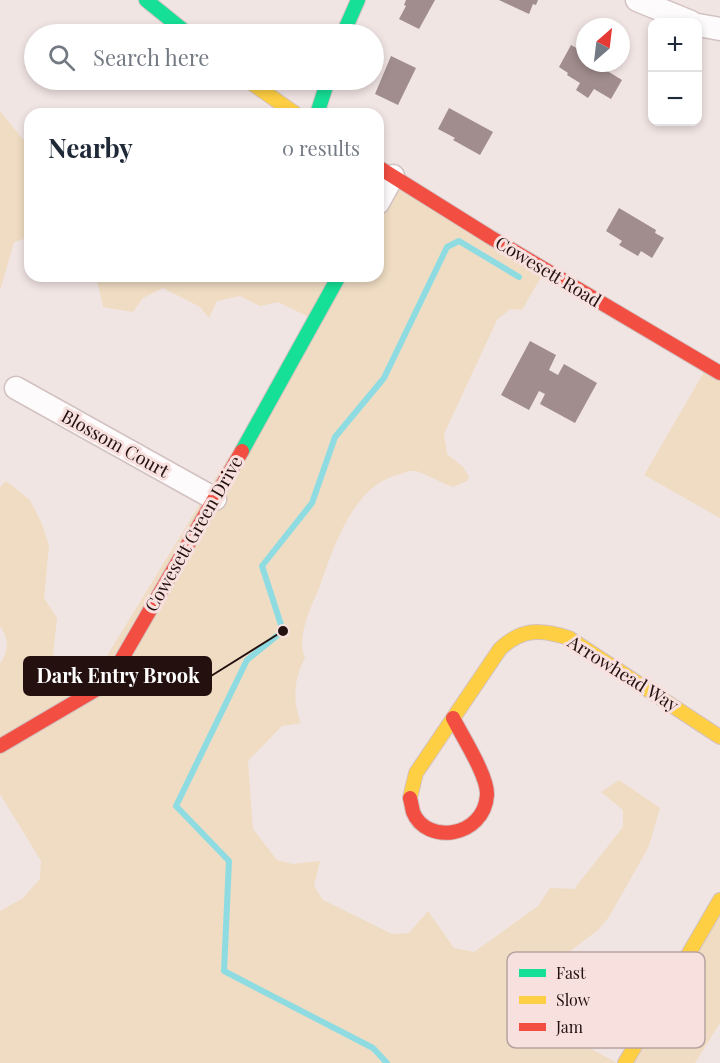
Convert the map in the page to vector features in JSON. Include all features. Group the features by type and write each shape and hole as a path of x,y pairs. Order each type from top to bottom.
{"street":[{"path":"146,0 176,24"},
{"path":"347,24 358,0"},
{"path":"637,0 681,18"},
{"path":"702,26 720,29"},
{"path":"261,90 287,108"},
{"path":"319,108 325,90"},
{"name":"Cowesett Road","path":"385,172 720,373"},
{"name":"Cowesett Green Drive","path":"0,746 98,689 120,662 263,415 336,282"},
{"name":"Blossom Court","path":"16,388 215,499"},
{"name":"Arrowhead Way","path":"453,718 487,792 480,818 471,827 448,834 425,827 416,818 409,796 411,784 416,773 453,718 507,641 517,635 538,631 558,634 578,644 720,737"},
{"path":"690,952 720,900"},
{"path":"625,1063 634,1048"}],"shaded area":[{"path":"0,111 24,141 24,239 14,242 0,291"},
{"path":"384,169 545,270 522,310 510,309 497,320 444,434 447,454 463,467 469,477 467,481 453,487 415,471 397,475 381,482 368,492 346,521 303,631 305,658 298,674 295,698 301,723 282,726 248,761 253,829 277,860 293,864 320,861 314,886 323,900 392,934 409,933 428,911 454,948 474,952 538,906 550,888 574,889 623,827 623,810 601,792 619,780 660,808 649,846 609,917 598,930 569,952 507,952 507,1048 590,1048 617,1063 0,1063 0,911 23,898 40,879 41,861 0,794 0,664 7,645 0,626 0,487 6,481 30,500 42,524 49,546 44,598 57,618 53,656 77,697 83,695 313,319 278,302 260,306 240,296 217,301 209,318 200,307 163,288 143,298 133,312 103,307 97,282 384,282"},
{"path":"707,367 720,371 720,518 644,475"},
{"path":"720,899 720,1023 705,1047 705,952 687,952"},
{"path":"628,1048 704,1048 695,1063 619,1063"}],"building":[{"path":"406,0 435,0 419,29 399,19 406,6 404,5"},
{"path":"499,0 538,0 536,5 533,4 529,14"},
{"path":"571,45 576,48 576,72 609,72 622,80 611,99 594,89 588,98 576,90 580,83 559,67"},
{"path":"391,56 416,68 398,105 375,94 377,90 384,90 384,73"},
{"path":"449,108 493,132 480,155 438,129"},
{"path":"619,208 656,230 655,233 664,238 652,258 641,251 638,256 619,245 622,241 606,231"},
{"path":"530,341 556,355 549,370 558,375 564,364 597,383 575,423 540,404 545,394 539,391 529,410 501,395"}],"waterway":[{"path":"387,1063 373,1048 224,971 229,861 176,806 247,660 283,631 262,566 312,503 335,437 384,378 447,247 459,241 519,277"}],"traffic: fast":[{"path":"146,0 176,24"},
{"path":"347,24 358,0"},
{"path":"319,108 325,90"},
{"path":"242,451 336,282"}],"traffic: slow":[{"path":"261,90 287,108"},
{"path":"410,798 416,773 500,649 516,637 532,632 550,633 569,638 720,737"},
{"path":"690,952 720,900"},
{"path":"625,1063 634,1048"}],"traffic: jam":[{"path":"384,171 490,237 720,373"},
{"path":"0,746 97,689 120,662 242,451"},
{"path":"410,798 413,812 420,823 441,832 454,832 466,828 476,820 483,809 487,795 483,777 453,718"}],"place":[{"name":"Dark Entry Brook","path":"283,631"}]}
